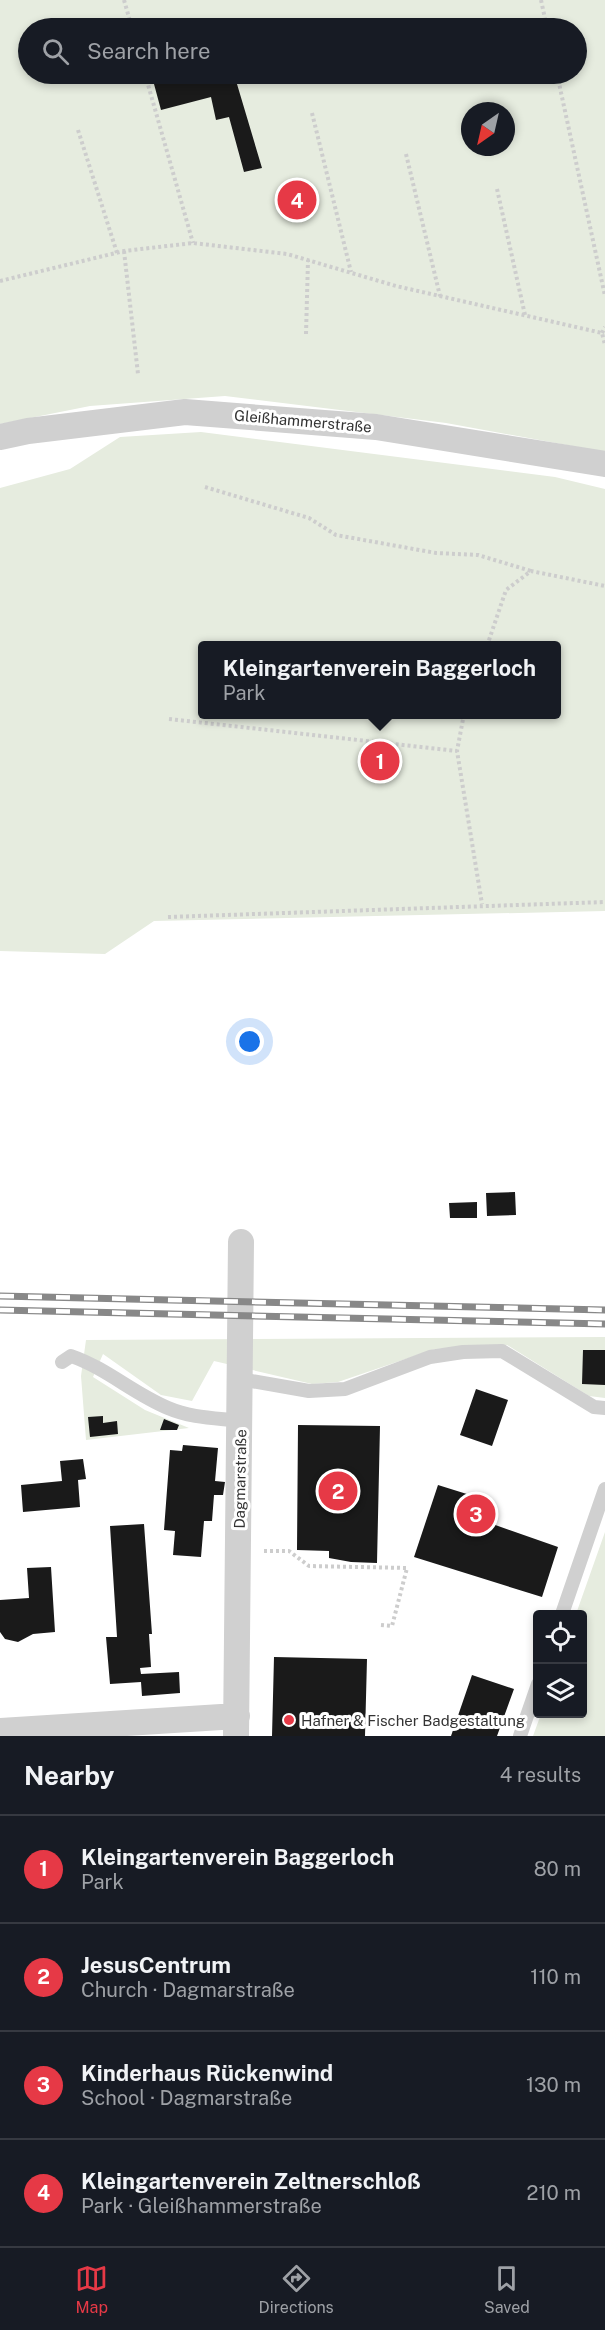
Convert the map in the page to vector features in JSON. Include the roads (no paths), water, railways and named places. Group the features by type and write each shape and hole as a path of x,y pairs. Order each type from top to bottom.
{"street":[{"name":"Gleißhammerstraße","path":"0,436 185,411 376,427 605,464"},
{"name":"Dagmarstraße","path":"0,1731 237,1726 241,1242"}],"lane":[{"path":"240,1379 309,1391 345,1389 430,1357 463,1352 502,1351 594,1407 605,1408"},
{"path":"62,1362 70,1356 94,1364 177,1412 241,1421"},
{"path":"562,1610 605,1489"},
{"path":"520,1736 533,1696"}],"railway":[{"path":"0,1296 605,1310"},
{"path":"0,1310 605,1324"}],"place":[{"name":"Kleingartenverein Zeltnerschloß","path":"297,200"},
{"name":"Kleingartenverein Baggerloch","path":"380,761"},
{"name":"JesusCentrum","path":"338,1491"},
{"name":"Kinderhaus Rückenwind","path":"476,1514"},
{"name":"Hafner & Fischer Badgestaltung","path":"289,1720"}]}
